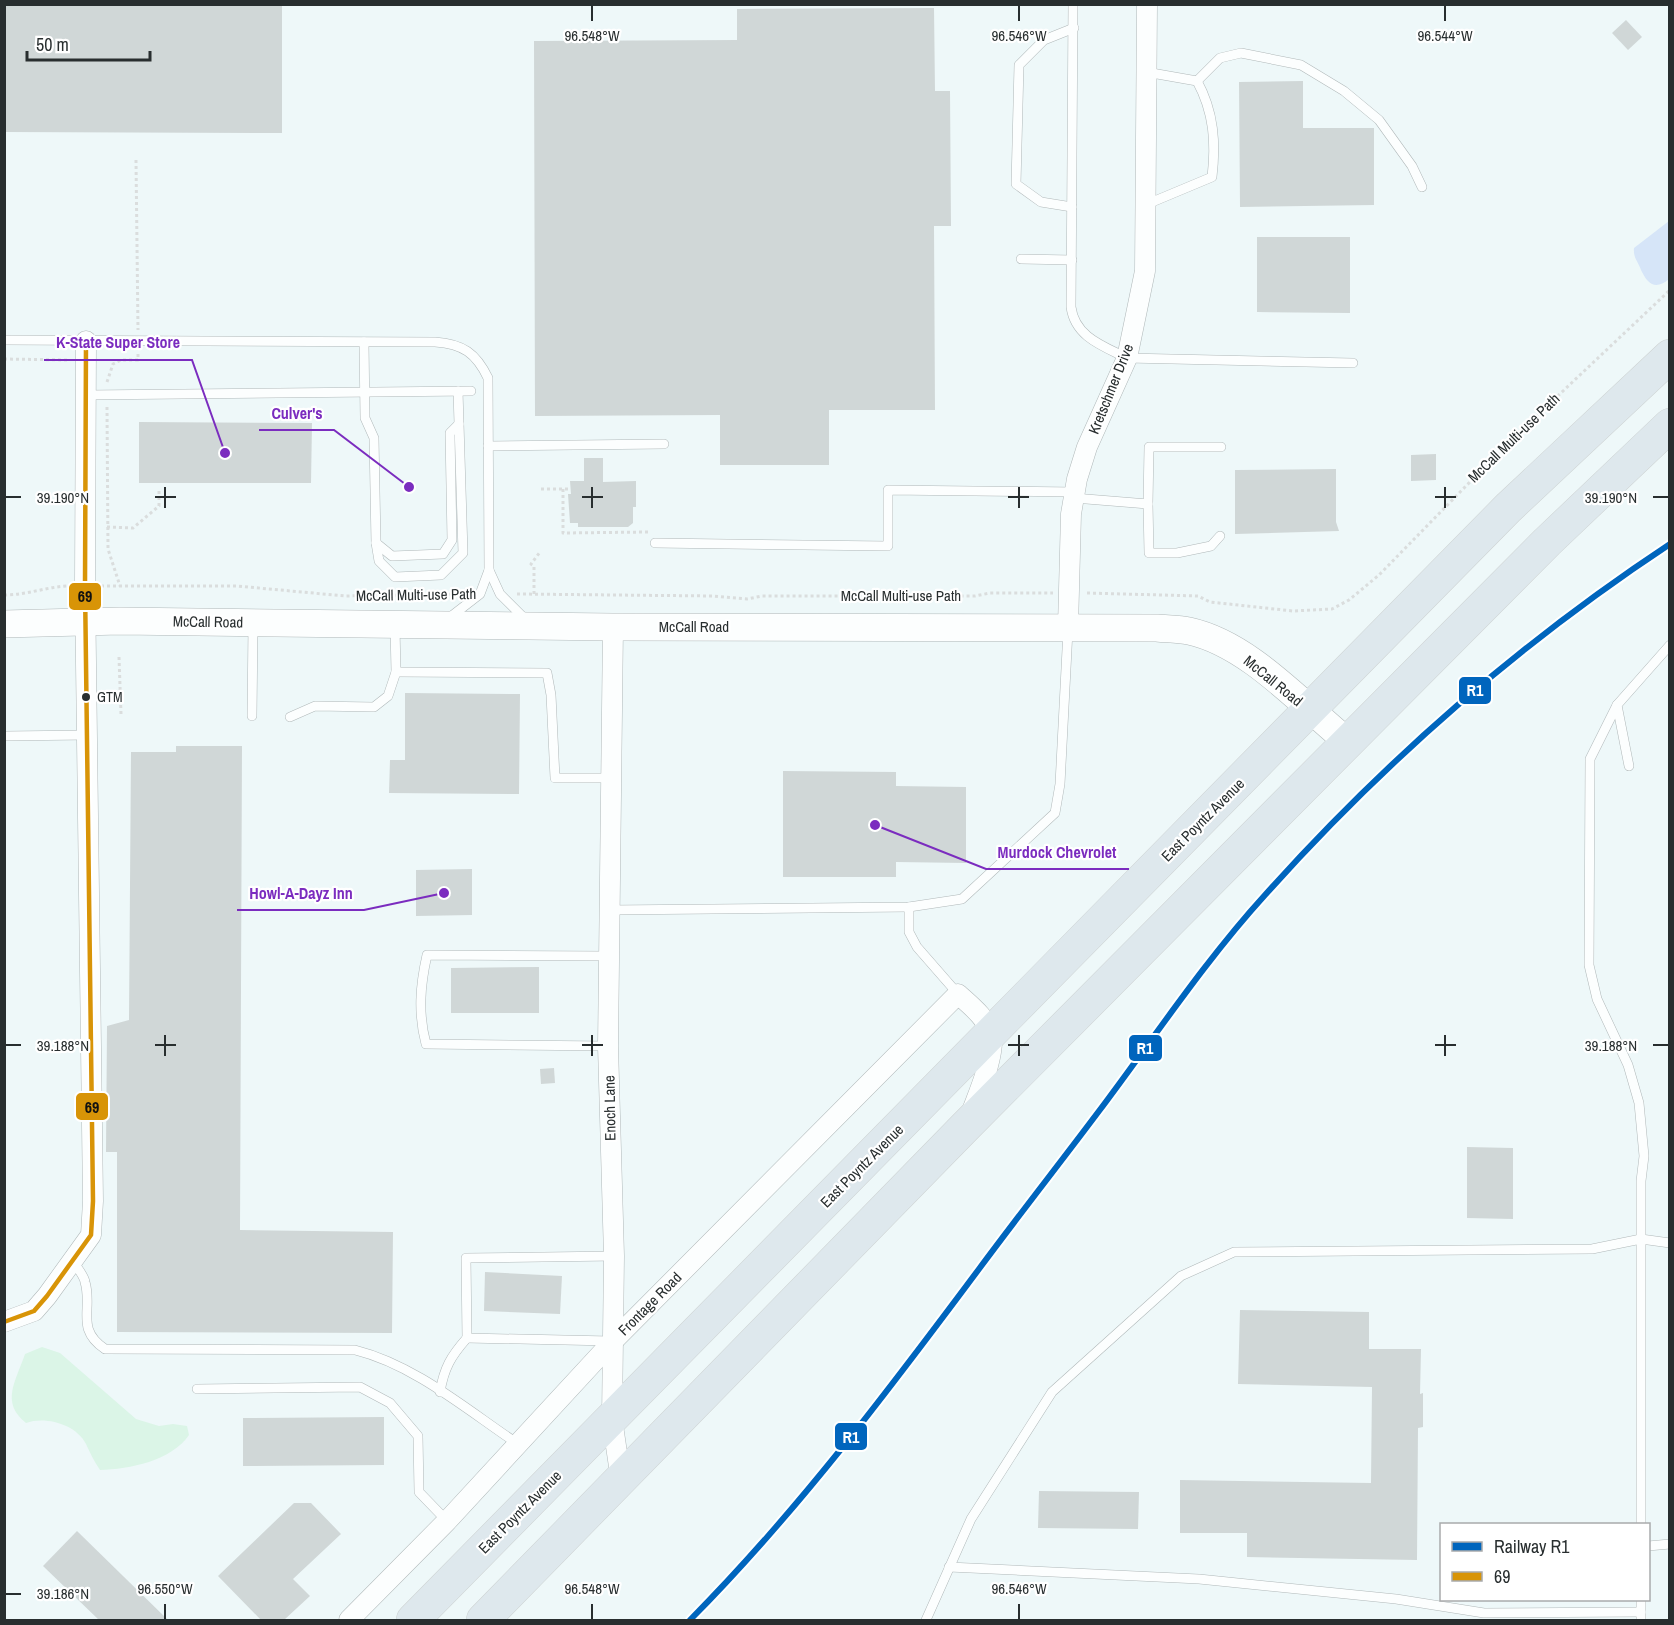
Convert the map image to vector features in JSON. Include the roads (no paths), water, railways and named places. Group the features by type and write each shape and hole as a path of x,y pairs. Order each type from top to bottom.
{"highway":[{"name":"East Poyntz Avenue","path":"413,1620 992,1035 1508,508 1670,356"},
{"path":"483,1620 965,1127 1547,542 1670,425"}],"main road":[{"name":"McCall Road","path":"4,624 86,622 533,627 1157,628 1190,631 1221,643 1262,668 1348,742"}],"street":[{"name":"Kretschmer Drive","path":"1068,627 1074,495 1087,447 1127,358 1145,271 1147,4"},
{"path":"4,1322 34,1311 91,1235 93,1201 85,586 86,350"},
{"name":"Enoch Lane","path":"613,627 608,1046 614,1256 612,1419 621,1480"},
{"path":"958,994 982,1018 992,1035 983,1084 965,1127"},
{"name":"Frontage Road","path":"349,1620 447,1521 613,1341 958,994"}],"lane":[{"path":"1073,4 1071,307 1078,328 1098,344 1127,358 1353,363"},
{"path":"1072,207 1041,202 1016,184 1019,65 1044,40 1074,28"},
{"path":"1197,81 1220,58 1241,53 1301,65 1344,92 1379,120 1412,166 1422,187"},
{"path":"1146,72 1197,81"},
{"path":"1146,205 1212,177 1213,121 1207,99 1197,81"},
{"path":"1021,259 1072,260"},
{"path":"4,340 86,350 138,341 447,343 471,351 488,378 489,570 480,594 439,626"},
{"path":"364,342 365,418 375,438 376,543 379,561 394,577 441,575 463,553 458,391"},
{"path":"86,394 471,391"},
{"path":"376,543 392,556 443,554 452,540 450,434 459,424"},
{"path":"488,446 664,444"},
{"path":"1220,536 1211,546 1177,553 1149,553 1149,447 1221,447"},
{"path":"654,543 888,546 888,490 1074,495 1149,504"},
{"path":"489,570 500,594 533,627"},
{"path":"252,716 253,623"},
{"path":"290,717 315,706 374,707 388,696 396,672 395,625"},
{"path":"610,910 909,907 962,899 1055,813 1060,784 1068,627"},
{"path":"1641,1523 1641,1239 1644,1156 1640,1103 1628,1065 1597,999 1589,965 1590,759 1617,705 1670,645"},
{"path":"396,672 547,673 551,695 555,778 612,778"},
{"path":"1617,705 1629,766"},
{"path":"5,736 87,735"},
{"path":"909,907 909,932 913,940 958,994"},
{"path":"608,956 426,955 421,981 420,1021 426,1044 608,1046"},
{"path":"926,1620 971,1519 1052,1392 1181,1276 1234,1252 1592,1249 1641,1239 1670,1243"},
{"path":"440,1392 443,1371 451,1355 467,1338 466,1258 614,1256"},
{"path":"71,1259 86,1282 88,1332 96,1343 105,1349 355,1350 379,1356 440,1392 518,1444"},
{"path":"467,1338 613,1341"},
{"path":"197,1389 360,1387 390,1402 418,1436 419,1492 447,1521"},
{"path":"1650,1546 1670,1544"},
{"path":"950,1567 1199,1579 1396,1599 1484,1613 1641,1616"}],"water":[{"path":"1669,221 1669,279 1656,285 1646,279 1635,257 1634,248"}],"rail line":[{"name":"R1","path":"690,1620 768,1537 840,1450 1084,1131 1200,974 1265,895 1358,798 1456,706 1560,622 1670,544"}],"place":[{"name":"K-State Super Store","path":"225,453"},
{"name":"Culver's","path":"409,487"},
{"name":"GTM","path":"86,697"},
{"name":"Murdock Chevrolet","path":"875,825"},
{"name":"Howl-A-Dayz Inn","path":"444,893"}]}
